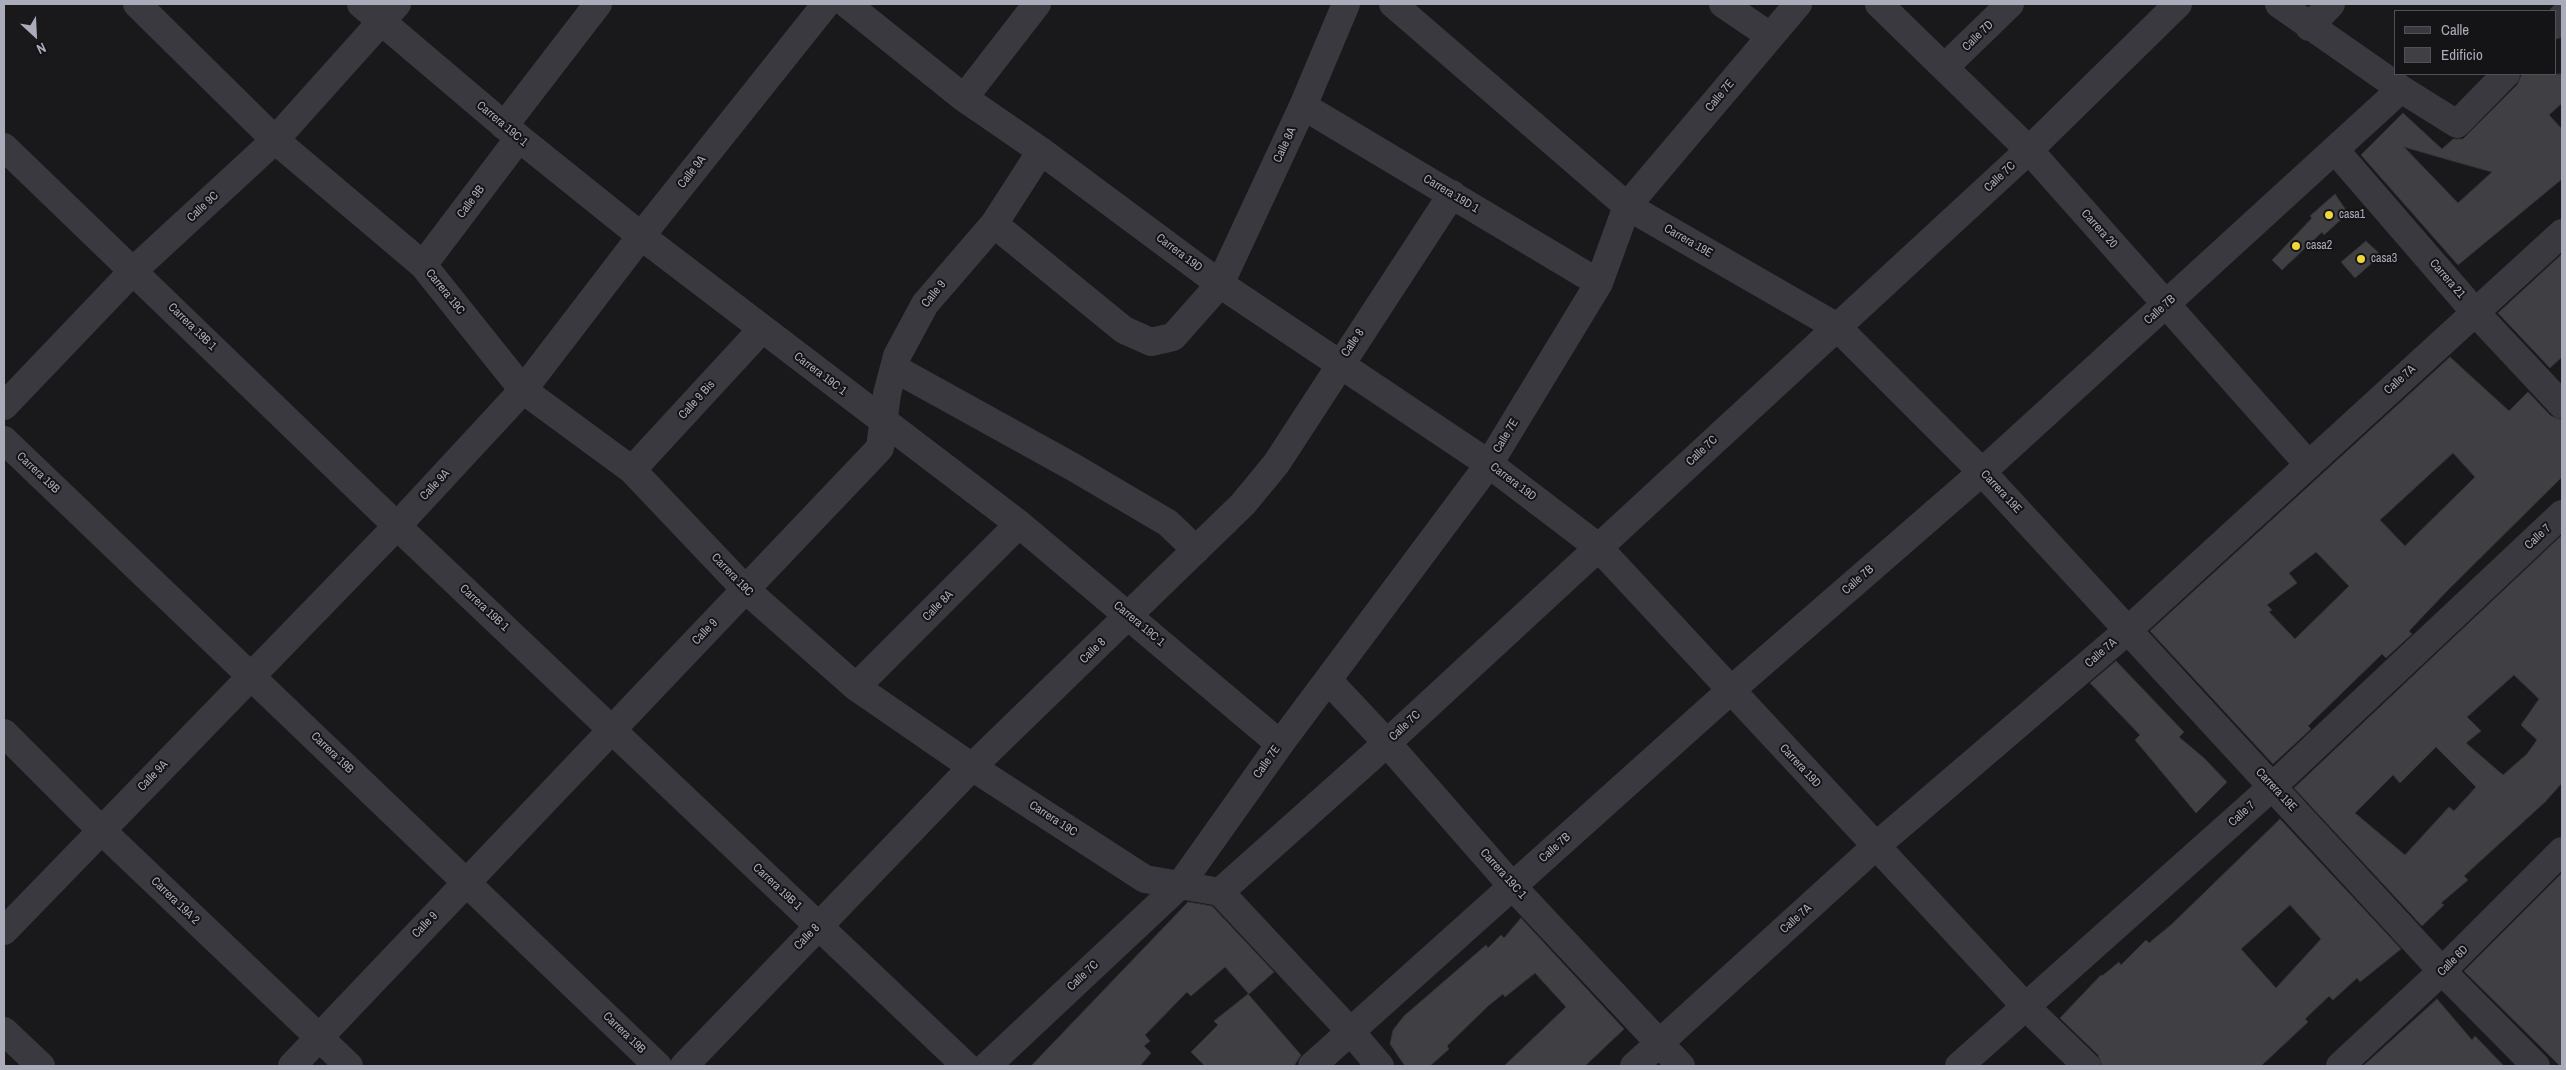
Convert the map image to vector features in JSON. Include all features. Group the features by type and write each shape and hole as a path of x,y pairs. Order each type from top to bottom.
{"street":[{"name":"Carrera 19C","path":"137,4 275,140 423,265 523,390 632,470 746,590 856,687 972,767 1145,879 1220,892"},
{"name":"Carrera 19C 1","path":"361,4 390,12 512,132 642,236 882,422 1019,524 1280,744"},
{"name":"Calle 9B","path":"423,265 598,4"},
{"name":"Calle 9A","path":"4,931 397,526 523,390 826,4"},
{"name":"Carrera 19D","path":"847,4 964,98 1041,151 1220,284 1489,464 1598,547 2026,1007 2087,1066"},
{"path":"964,98 1037,4"},
{"name":"Calle 8A","path":"994,224 1124,330 1151,342 1173,337 1220,284 1303,106 1346,4"},
{"name":"Carrera 19E","path":"1393,4 1627,206 1837,327 1982,472 2442,971 2536,1066"},
{"path":"1723,4 1770,36"},
{"name":"Calle 7E","path":"1180,885 1280,744 1489,464 1599,283 1627,206 1798,4"},
{"name":"Carrera 20","path":"1879,4 2029,150 2308,464"},
{"name":"Calle 7D","path":"1945,68 2010,4"},
{"name":"Calle 7C","path":"1220,892 1387,743 2029,150 2178,4"},
{"path":"2279,4 2309,27 2401,90 2457,124 2505,75"},
{"path":"2309,27 2331,4"},
{"name":"Calle 9C","path":"4,406 134,270 275,140 390,12"},
{"name":"Calle 7B","path":"1312,1066 1730,691 1982,472 2401,90"},
{"name":"Carrera 19D 1","path":"1303,106 1599,283"},
{"name":"Carrera 19B 1","path":"4,147 134,270 397,526 966,1066"},
{"name":"Carrera 21","path":"2335,150 2475,312 2562,405"},
{"name":"Calle 9","path":"292,1066 318,1036 880,448 882,422 897,356 924,304 994,224 1041,151"},
{"name":"Calle 8","path":"684,1066 972,767 1130,616 1243,504 1276,464 1339,364 1452,194"},
{"name":"Calle 7A","path":"1634,1066 1876,846 2128,631 2562,233"},
{"name":"Calle 9 Bis","path":"632,470 762,329"},
{"path":"894,368 1073,467 1168,523 1196,550"},
{"name":"Carrera 19B","path":"4,440 658,1066"},
{"name":"Calle 7","path":"1959,1066 2273,786 2562,514"},
{"name":"Calle 8A","path":"856,687 1019,524"},
{"name":"Carrera 19C 1","path":"1328,680 1387,743 1513,887 1681,1066"},
{"name":"Carrera 19A 2","path":"4,733 101,830 349,1066"},
{"name":"Calle 6D","path":"2340,1066 2442,971 2562,852"},
{"name":"Calle 7C","path":"987,1066 1180,885"},
{"path":"1220,892 1352,1032 1380,1066"},
{"path":"4,1031 42,1066"}],"building":[{"path":"2562,74 2562,103 2549,115 2562,129 2562,179 2458,265 2361,155 2403,113 2442,149 2453,139 2463,139 2517,85 2522,75","holes":["2404,147 2492,172 2458,203"]},
{"path":"2335,194 2348,213 2324,235 2322,232 2282,270 2272,260 2312,218 2310,216"},
{"name":"casa3","path":"2366,241 2381,255 2355,278 2341,262"},
{"path":"2562,254 2562,357 2550,368 2498,313"},
{"path":"2450,357 2509,411 2528,392 2551,416 2562,420 2562,477 2448,590 2409,631 2412,634 2386,658 2382,654 2308,726 2311,729 2273,764 2150,631","holes":["2453,453 2475,477 2405,546 2380,520","2316,552 2349,586 2295,639 2269,612 2272,610 2267,605 2297,583 2289,573"]},
{"path":"2562,535 2562,783 2545,802 2464,876 2468,880 2441,903 2444,905 2422,926 2294,788","holes":["2514,675 2539,699 2521,725 2537,740 2527,754 2503,775 2466,743 2481,731 2467,717","2436,747 2476,787 2454,811 2449,807 2405,855 2355,813 2393,775 2400,783"]},
{"path":"2116,661 2184,732 2179,737 2204,758 2227,782 2196,813 2135,740 2140,735 2090,683"},
{"path":"2280,819 2401,949 2360,982 2357,978 2333,1000 2329,996 2305,1019 2308,1022 2261,1066 2102,1066 2098,1055 2060,1018 2101,975 2119,962 2121,965 2146,940 2149,943 2172,924","holes":["2290,905 2321,939 2276,988 2241,949"]},
{"path":"2562,873 2562,1066 2560,1066 2464,971"},
{"path":"1188,902 1212,906 1274,972 1249,994 1225,967 1191,996 1187,992 1145,1035 1150,1041 1144,1046 1151,1053 1140,1066 1031,1066"},
{"path":"1521,918 1624,1029 1585,1066 1504,1066 1566,1007 1535,973 1505,997 1503,994 1488,1006 1447,1046 1449,1049 1430,1066 1405,1066 1390,1044 1393,1030 1404,1016 1486,945 1488,948 1501,935 1504,938"},
{"path":"1248,994 1301,1055 1294,1066 1205,1066 1191,1052 1218,1025 1214,1021"},
{"path":"2437,999 2472,1040 2475,1036 2504,1066 2363,1066"}],"place":[{"name":"casa1","path":"2329,215"},
{"name":"casa2","path":"2296,246"},
{"name":"casa3","path":"2361,259"}]}
